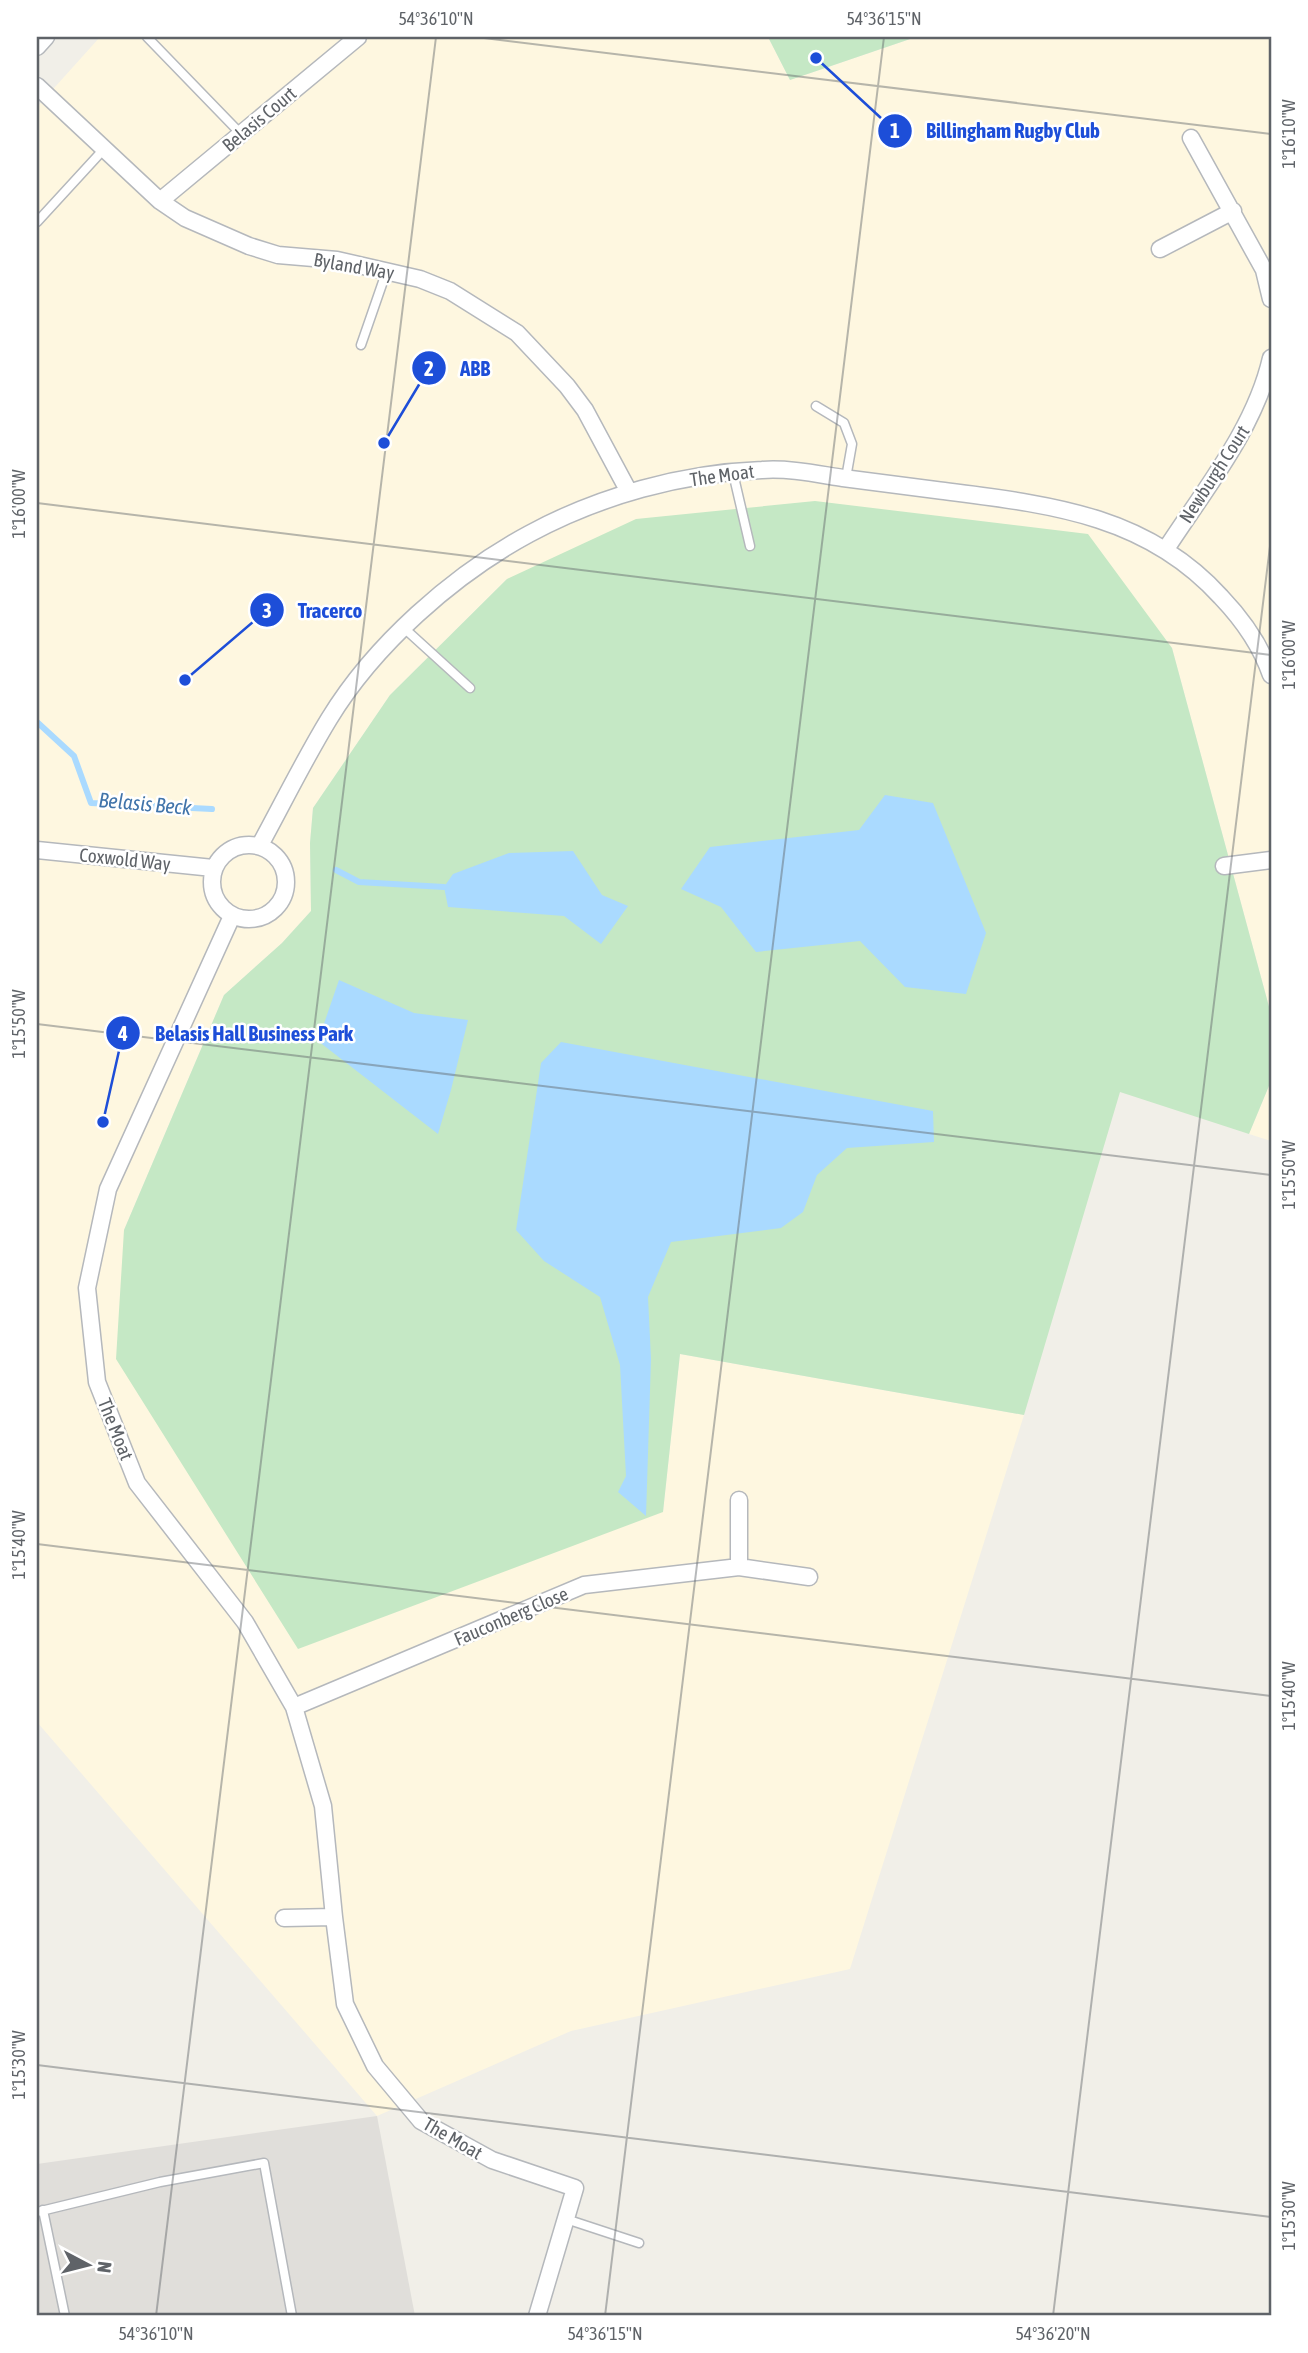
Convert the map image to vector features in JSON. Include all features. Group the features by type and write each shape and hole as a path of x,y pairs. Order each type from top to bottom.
{"street":[{"path":"37,47 46,37"},
{"name":"Belasis Court","path":"160,201 358,37"},
{"name":"Byland Way","path":"37,86 160,201 185,218 249,246 278,255 337,260 420,279 450,291 517,332 567,386 585,410 628,492"},
{"path":"1191,138 1264,270 1271,299"},
{"path":"1160,249 1233,211"},
{"name":"Newburgh Court","path":"1166,549 1248,423 1264,388 1271,358"},
{"name":"The Moat","path":"260,845 330,717 370,664 429,601 528,534 571,513 628,492 700,477 764,469 810,472 1066,509 1132,531 1166,549 1201,574 1235,612 1265,658 1271,675"},
{"path":"241,844 260,845 277,856 286,875 284,895 272,912 253,920 232,916 218,904 211,887 213,868 224,853 241,844"},
{"name":"Coxwold Way","path":"37,850 213,868"},
{"path":"1224,866 1271,860"},
{"name":"The Moat","path":"232,916 108,1189 87,1288 97,1382 137,1483 245,1622 294,1707 323,1806 345,2004 375,2066 421,2121 492,2160 575,2188 537,2316"},
{"path":"739,1500 739,1567"},
{"name":"Fauconberg Close","path":"294,1707 584,1585 739,1567 809,1577"},
{"path":"284,1918 334,1917"}],"lane":[{"path":"147,37 241,134"},
{"path":"37,222 104,149"},
{"path":"362,345 387,270"},
{"path":"816,406 844,423 852,444 846,478"},
{"path":"733,473 750,546"},
{"path":"404,628 470,688"},
{"path":"65,2316 40,2211 160,2182 264,2163 292,2316"},
{"path":"566,2219 639,2243"}],"shaded area":[{"path":"100,37 768,37 790,80 916,37 1271,37 1271,1014 1172,648 507,579 390,695 313,808 310,843 311,911 282,943 224,995 124,1230 663,1512 680,1354 1024,1415 850,1969 571,2031 377,2116 37,1722 37,107"},
{"path":"1271,1081 1271,1141 1249,1134"},
{"path":"377,2116 415,2316 37,2316 37,2164"}],"green space":[{"path":"768,37 916,37 790,80"},
{"path":"815,501 1088,534 1172,648 1271,1014 1271,1081 1249,1134 1120,1092 1024,1415 680,1354 663,1512 298,1649 116,1359 124,1230 224,995 282,943 311,911 310,843 313,808 390,695 507,579 636,519"}],"water":[{"path":"885,795 933,803 986,933 966,994 905,987 860,941 756,952 721,907 681,889 710,847 859,830"},
{"path":"573,851 602,895 628,906 601,944 564,916 448,907 444,887 453,874 509,853"},
{"path":"339,980 414,1013 468,1020 438,1134 318,1041"},
{"path":"561,1042 933,1111 934,1142 847,1148 817,1175 803,1212 781,1228 671,1242 648,1297 651,1359 646,1516 618,1492 626,1476 620,1365 600,1297 544,1261 516,1230 541,1063"}],"waterway":[{"name":"Belasis Beck","path":"37,722 74,756 91,803 212,809"},
{"name":"Belasis Beck","path":"336,870 359,882 444,887"}],"place":[{"name":"Billingham Rugby Club","path":"816,58"},
{"name":"ABB","path":"384,443"},
{"name":"Tracerco","path":"185,680"},
{"name":"Belasis Hall Business Park","path":"103,1122"}]}
